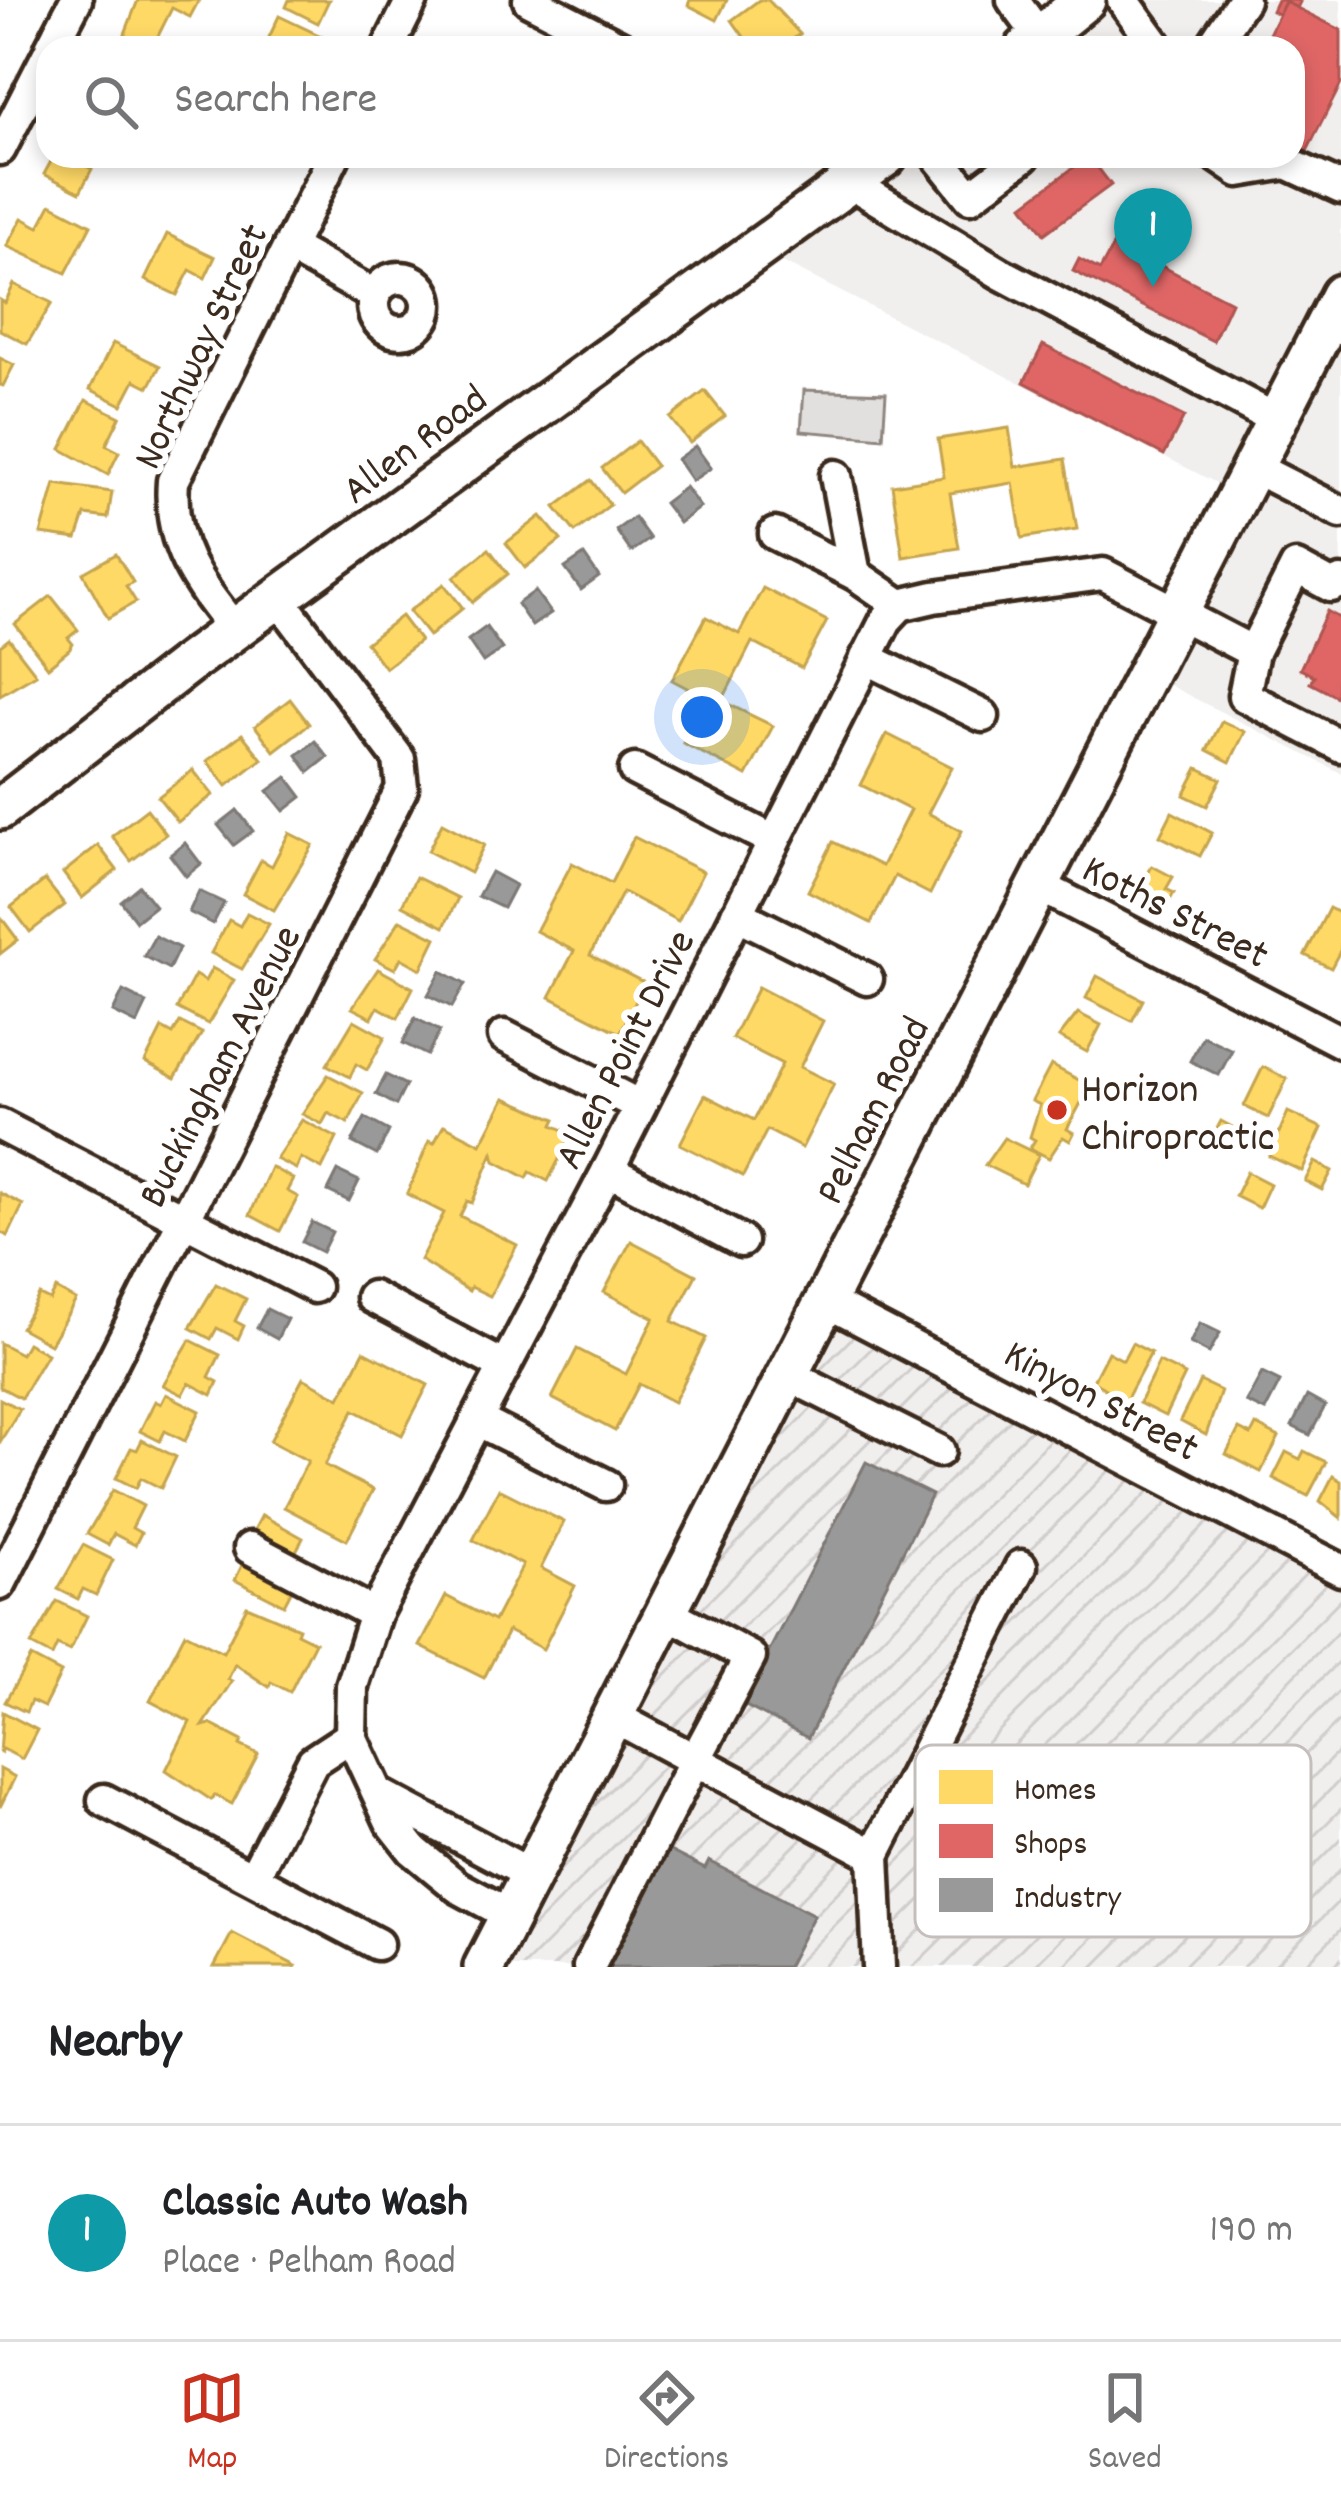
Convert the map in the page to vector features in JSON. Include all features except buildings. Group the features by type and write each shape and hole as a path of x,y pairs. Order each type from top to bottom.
{"main road":[{"path":"1040,36 1085,0"},
{"name":"Allen Road","path":"0,809 773,233 870,168"},
{"name":"Pelham Road","path":"484,1967 1341,295"}],"street":[{"path":"58,36 76,0"},
{"path":"394,36 412,0"},
{"path":"529,0 599,36"},
{"path":"1013,0 1030,36"},
{"path":"1123,0 1149,36"},
{"path":"1219,36 1243,0"},
{"path":"0,149 36,78"},
{"name":"Northway Street","path":"235,630 183,558 173,524 173,481 328,168"},
{"path":"947,168 970,197 1008,168"},
{"path":"1299,168 1341,188"},
{"path":"851,183 1000,273 1275,419"},
{"path":"289,247 374,295"},
{"path":"1251,466 1341,512"},
{"path":"836,476 855,574"},
{"path":"775,534 855,574 900,605 1103,574 1253,652"},
{"path":"1341,582 1331,586 1296,567 1253,652 1244,696 1341,746"},
{"name":"Buckingham Avenue","path":"0,1584 404,782 398,759 279,599"},
{"name":"Allen Point Drive","path":"351,1736 354,1674 375,1614 608,1170 866,658 900,605"},
{"path":"866,658 983,716"},
{"path":"635,770 774,841"},
{"name":"Koths Street","path":"1038,885 1341,1042"},
{"path":"737,914 867,979"},
{"path":"504,1036 640,1106"},
{"path":"0,1125 314,1287"},
{"path":"608,1170 741,1240"},
{"path":"372,1297 505,1367"},
{"name":"Kinyon Street","path":"825,1301 1341,1570"},
{"path":"788,1375 939,1451"},
{"path":"477,1420 606,1485"},
{"path":"250,1548 375,1614"},
{"path":"930,1745 1021,1566"},
{"path":"590,1967 750,1657 666,1612"},
{"path":"613,1717 874,1855"},
{"path":"253,1878 314,1761 351,1736 383,1796 391,1822 432,1869 510,1915"},
{"path":"879,1967 874,1855 915,1774"},
{"path":"383,1796 530,1874"},
{"path":"104,1800 377,1944"}],"shaded area":[{"path":"1085,0 1341,0 1341,773 1147,674 1236,493 755,248 869,168 1305,168 1305,36 1041,36"},
{"path":"804,390 886,393 883,438 801,431"},
{"path":"825,1301 1341,1570 1341,1967 484,1967"}],"place":[{"name":"Classic Auto Wash","path":"1153,287"},
{"name":"Horizon Chiropractic","path":"1057,1110"}]}
